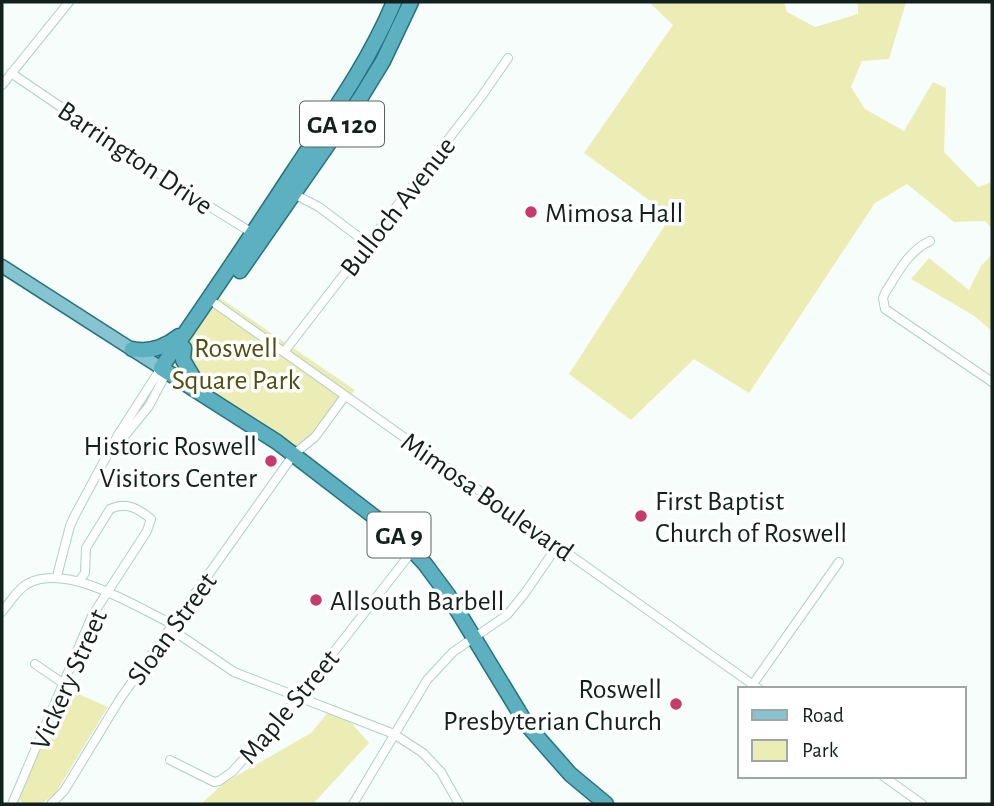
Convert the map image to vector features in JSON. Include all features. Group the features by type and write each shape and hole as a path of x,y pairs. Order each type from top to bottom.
{"highway":[{"name":"GA 120","path":"184,348 216,304 348,92 370,55 394,2"},
{"name":"GA 120","path":"164,370 191,326 257,237 294,194 372,79 411,2"},
{"path":"132,349 151,350 162,347 191,326"},
{"path":"164,370 184,348"},
{"path":"184,348 183,360 193,380 205,394"},
{"name":"GA 9","path":"164,370 294,454 377,516 413,550 448,595 527,725 570,774 606,804"}],"main road":[{"name":"GA 9","path":"2,266 164,370"}],"street":[{"path":"2,85 69,2"},
{"name":"Bulloch Avenue","path":"284,352 481,97 508,58"},
{"name":"Barrington Drive","path":"11,73 257,237"},
{"path":"294,194 319,207 368,244"},
{"path":"930,241 910,254 884,293 885,309 992,382"},
{"name":"Mimosa Boulevard","path":"216,304 756,687"},
{"path":"57,576 70,526 107,459 149,406 164,370"},
{"name":"Sloan Street","path":"51,804 64,791 103,725 294,454 315,438 345,396"},
{"name":"Vickery Street","path":"12,804 92,616 151,519 139,509 117,506 110,509 86,548 85,573 79,581"},
{"path":"354,804 413,699 433,672 453,652 507,615 558,545"},
{"name":"Maple Street","path":"170,760 214,782 239,766 299,697 413,550"},
{"path":"756,687 839,562"},
{"path":"2,612 29,583 57,576 79,581 108,593 172,627 234,672 394,734 423,753 441,772 459,804"},
{"path":"35,664 64,684"},
{"path":"886,778 922,804"}],"green space":[{"path":"649,2 784,2 787,12 815,27 858,14 858,2 906,2 889,59 862,61 851,87 865,109 904,131 933,82 946,88 944,152 978,187 992,182 992,228 985,221 954,222 907,184 875,203 749,393 694,359 631,420 569,374 671,216 584,153 673,25"},
{"path":"992,254 992,331 973,315 911,279 929,258 969,290 981,266"},
{"name":"Roswell Square Park","path":"220,298 355,390 294,454 167,372"},
{"path":"65,688 108,707 55,794 41,804 21,804 19,795 53,722"},
{"path":"335,704 369,743 313,804 201,804 224,783 311,733"}],"place":[{"name":"Mimosa Hall","path":"531,212"},
{"name":"Historic Roswell Visitors Center","path":"271,461"},
{"name":"First Baptist Church of Roswell","path":"641,516"},
{"name":"Allsouth Barbell","path":"316,600"},
{"name":"Roswell Presbyterian Church","path":"676,704"}]}
